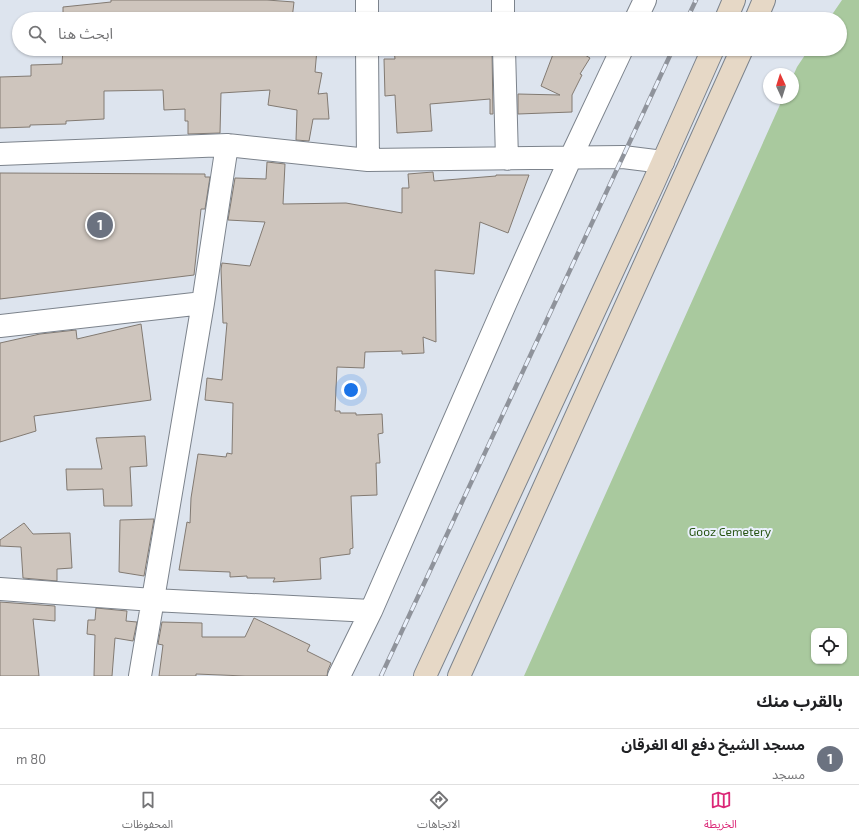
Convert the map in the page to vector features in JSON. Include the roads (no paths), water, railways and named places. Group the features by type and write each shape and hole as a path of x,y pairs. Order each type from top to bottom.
{"main road":[{"path":"729,12 734,0"},
{"path":"759,12 764,0"},
{"path":"425,676 663,162 710,56"},
{"path":"459,676 739,56"}],"street":[{"path":"367,0 367,12"},
{"path":"503,0 503,12"},
{"path":"639,12 645,0"},
{"path":"367,56 368,160"},
{"path":"504,56 506,159"},
{"path":"339,676 371,611 506,302 619,56"},
{"path":"140,676 203,303 227,145"},
{"path":"0,154 227,145 368,160 623,157 663,162"},
{"path":"0,326 203,303"},
{"path":"0,589 153,600 371,611"}],"railway":[{"path":"690,12 696,0"},
{"path":"381,676 670,56"}],"place":[{"name":"مسجد الشيخ دفع اله الغرقان","path":"100,225"}],"park label":[{"name":"Gooz Cemetery","path":"730,532"}]}
